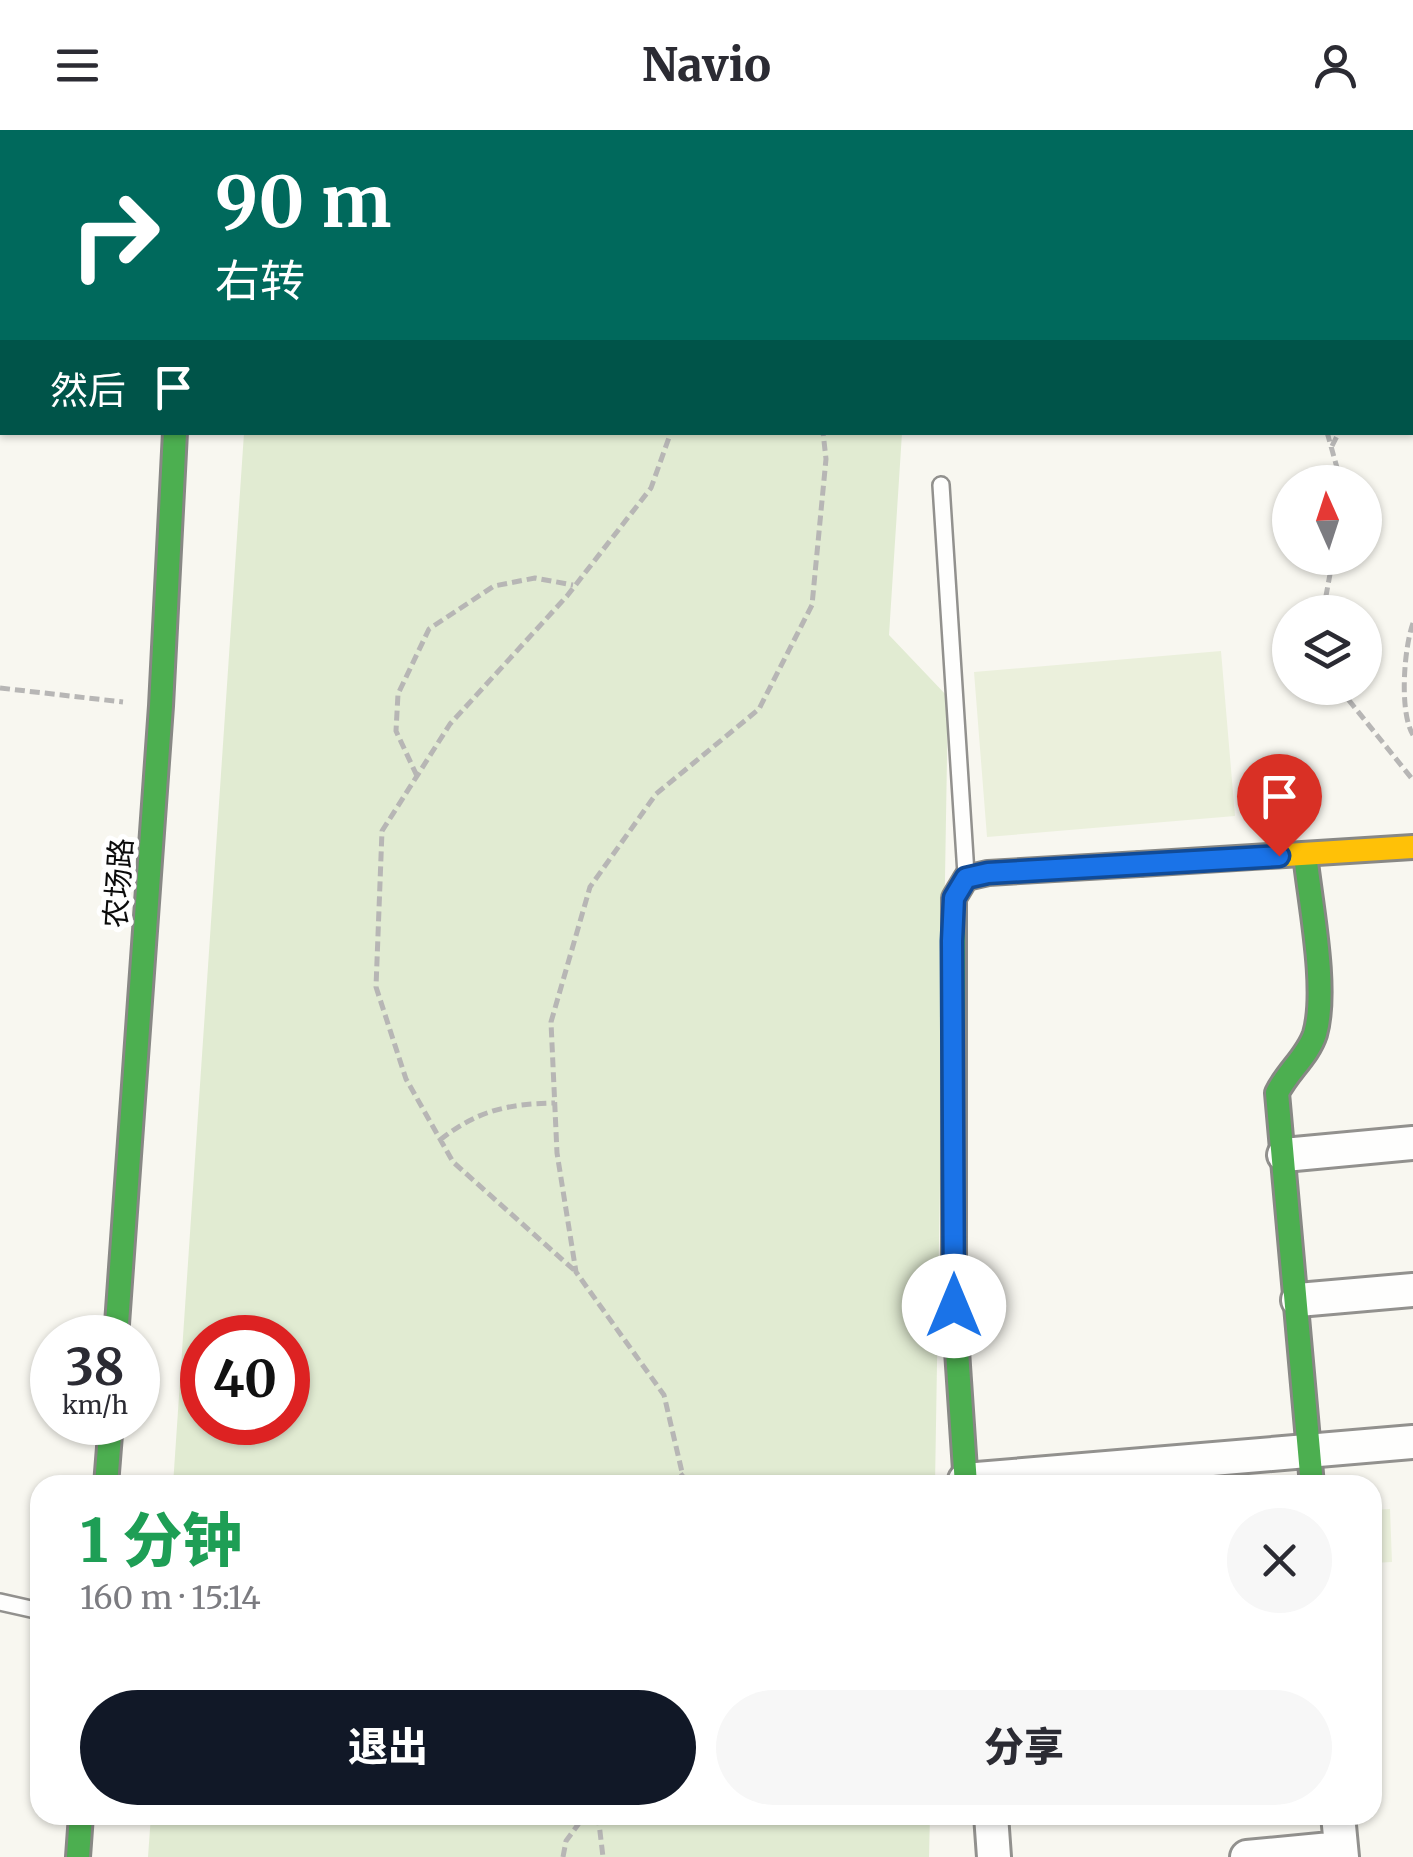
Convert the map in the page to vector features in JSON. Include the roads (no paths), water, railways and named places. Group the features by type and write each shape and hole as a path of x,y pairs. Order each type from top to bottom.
{"street":[{"name":"农场路","path":"118,1315 161,706 175,435"},
{"path":"966,1475 954,1306 952,941 954,898 966,878 988,873 1413,846"},
{"path":"1305,854 1319,1022 1305,1057 1284,1076 1277,1092 1311,1475"},
{"path":"1284,1155 1413,1143"},
{"path":"1298,1300 1413,1290"},
{"path":"1041,1475 1413,1442"},
{"path":"107,1475 109,1445"},
{"path":"78,1857 80,1825"},
{"path":"992,1825 994,1857"},
{"path":"1247,1857 1341,1853 1339,1825"}],"lane":[{"path":"941,485 966,878"},
{"path":"0,1602 30,1610"}]}
